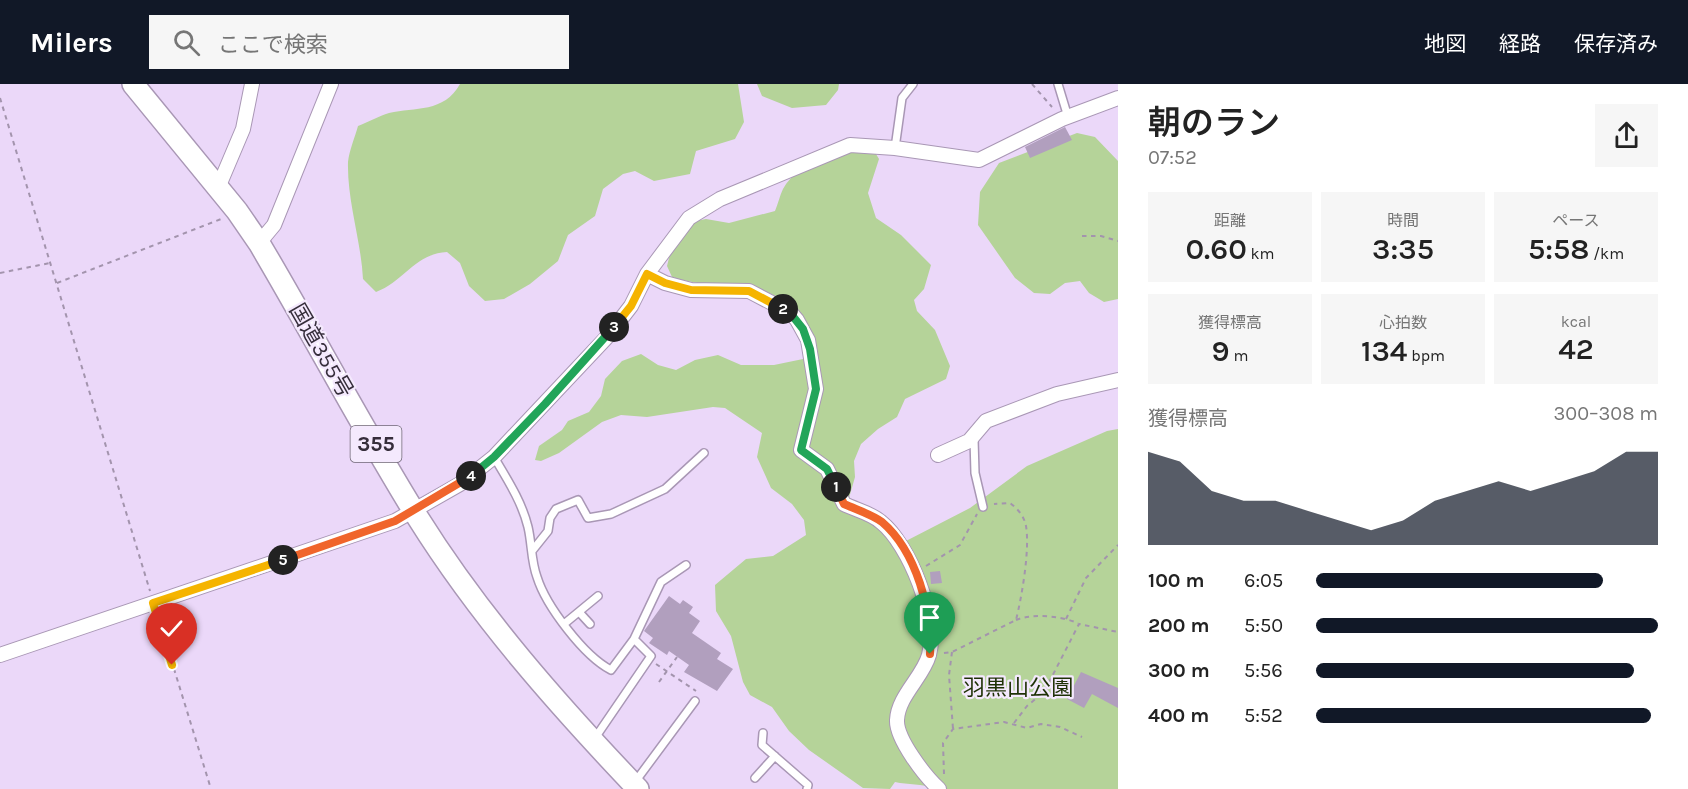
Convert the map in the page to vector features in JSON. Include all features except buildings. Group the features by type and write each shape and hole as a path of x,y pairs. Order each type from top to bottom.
{"highway":[{"name":"国道355号","path":"133,84 237,211 259,243 414,511 474,599 526,666 636,787"}],"street":[{"path":"218,188 243,129 252,84"},
{"path":"259,243 274,225 331,84"},
{"path":"0,655 337,542 414,511 460,484 494,457 607,337 631,306 647,274 689,218 720,200 850,145 896,148 979,159 1065,118 1118,98"},
{"path":"647,274 665,283 691,290 749,291 781,308 797,320 808,340 816,389 801,450 827,469 844,504 870,515 889,529 916,572 930,628 930,654 901,706 897,722 902,739 923,771 938,788"},
{"path":"938,456 974,436 986,421 1057,394 1118,380"}],"lane":[{"path":"896,148 902,99 913,84"},
{"path":"1058,84 1065,118"},
{"path":"974,436 975,473 984,507"},
{"path":"532,551 548,531 550,518 556,509 578,500 588,518 610,514 665,489 704,453"},
{"path":"494,457 522,509 529,528 532,551 543,593 564,624 602,665 610,670 634,639 661,582 686,565"},
{"path":"564,624 598,596"},
{"path":"579,612 590,624"},
{"path":"594,740 651,656 634,639"},
{"path":"636,787 695,700"},
{"path":"763,733 762,745 808,785 807,789"},
{"path":"755,778 775,756"}],"path":[{"path":"1032,84 1065,118"},
{"path":"0,98 211,789"},
{"path":"57,283 237,211"},
{"path":"1083,236 1101,236 1118,241"},
{"path":"0,273 50,263"},
{"path":"916,572 960,545 973,518 984,507 1010,503 1022,516 1026,527 1024,575 1016,620"},
{"path":"1066,619 1086,578 1118,544"},
{"path":"930,654 952,652 1024,617 1066,619 1078,624 1118,632"},
{"path":"1014,723 1027,706 1044,692 1078,624"},
{"path":"938,788 945,772 943,743 952,729 949,675 952,652"},
{"path":"659,682 677,657"},
{"path":"649,659 699,693 695,700"},
{"path":"952,729 1014,723 1027,728 1041,724 1060,727 1082,737"}],"green space":[{"path":"460,84 738,84 744,122 735,139 696,151 690,174 654,181 635,171 623,174 603,189 595,216 568,235 558,261 530,284 504,299 485,301 469,286 460,263 447,252 426,258 376,292 363,279 348,177 348,162 358,126 389,113 437,104 446,100"},
{"path":"757,84 839,84 838,90 826,105 792,108 762,96"},
{"path":"1077,133 1095,137 1118,161 1118,299 1104,302 1089,293 1080,281 1065,283 1050,294 1034,293 1015,278 978,225 980,192 999,163"},
{"name":"羽黒山公園","path":"873,149 879,159 868,193 876,218 901,235 931,265 924,289 914,300 917,311 935,330 950,366 946,379 905,399 897,417 878,429 861,444 854,461 855,477 849,498 853,512 904,542 970,508 1027,466 1107,431 1118,429 1118,789 935,789 895,782 890,789 863,788 809,750 789,731 772,707 750,695 743,682 731,636 716,611 715,585 746,559 773,556 806,535 804,520 792,504 771,488 757,457 762,433 725,408 713,407 647,417 621,415 602,422 559,453 541,461 535,460 539,446 562,430 568,421 589,412 601,396 605,379 622,361 641,354 658,365 676,370 695,360 718,355 741,365 774,365 803,359 813,335 799,314 784,301 751,288 693,282 672,277 667,266 670,254 691,222 706,219 729,223 775,211 783,189 790,179 811,164 836,155"}],"route":[{"path":"172,665 153,603 395,521 460,484 494,457 607,337 631,306 647,274 665,283 691,290 749,291 791,314 797,320 808,340 816,389 809,424 801,442 801,450 827,469 833,477 839,497 844,504 880,520 903,550 921,585 930,628 930,654"}]}
